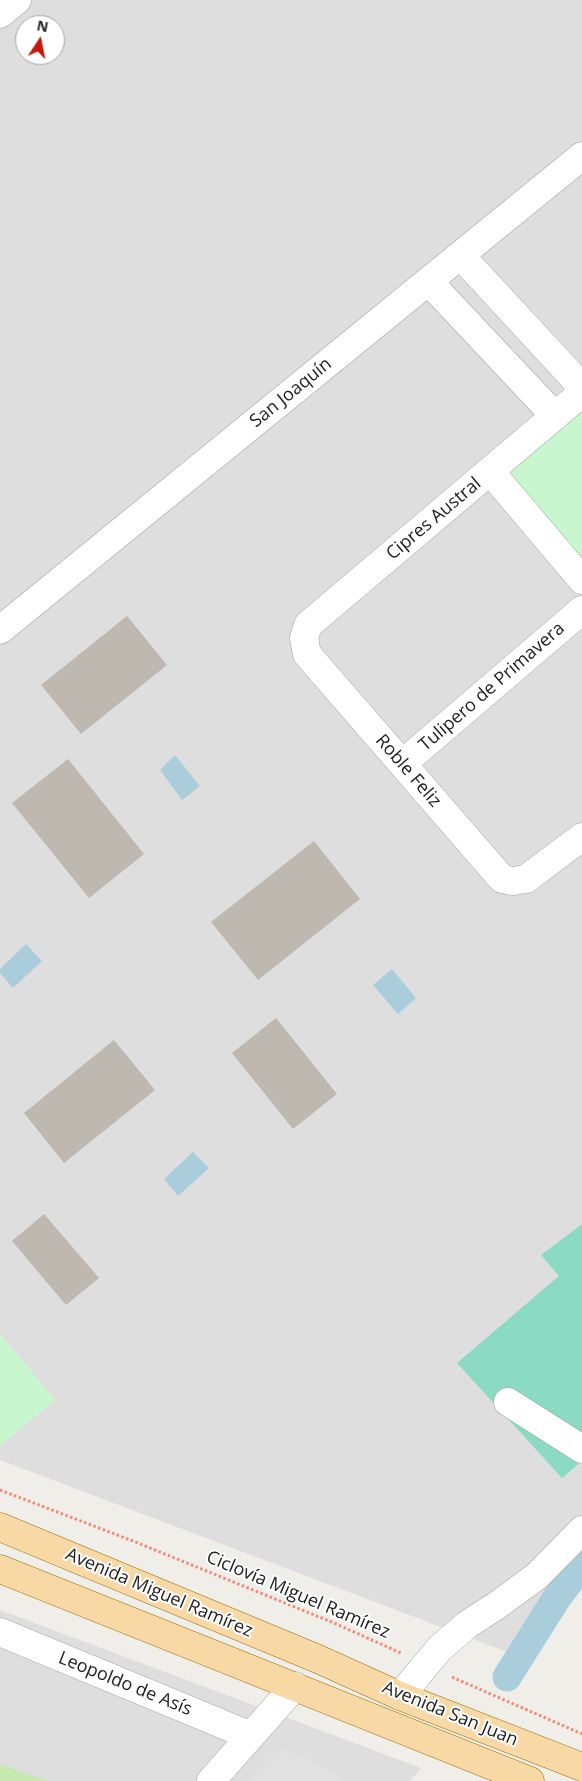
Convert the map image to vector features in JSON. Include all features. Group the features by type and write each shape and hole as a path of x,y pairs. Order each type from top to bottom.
{"main road":[{"name":"Avenida Miguel Ramírez","path":"0,1527 318,1659"},
{"name":"Avenida Miguel Ramírez","path":"2,1570 295,1686"},
{"name":"Avenida San Juan","path":"318,1659 400,1696 582,1767"},
{"name":"Avenida San Juan","path":"295,1686 530,1781"}],"street":[{"path":"0,14 17,0"},
{"name":"San Joaquín","path":"0,630 582,156"},
{"path":"461,256 582,387"},
{"path":"429,282 555,416"},
{"name":"Cipres Austral","path":"307,654 304,638 308,625 582,393"},
{"path":"490,471 582,580"},
{"name":"Tulipero de Primavera","path":"402,764 582,610"},
{"name":"Roble Feliz","path":"307,654 502,879 513,881 526,879 582,837"},
{"path":"508,1402 582,1449"},
{"path":"400,1696 440,1648 468,1624 537,1576 582,1530"},
{"name":"Leopoldo de Asís","path":"0,1632 251,1736"},
{"path":"212,1781 295,1686"}],"path":[{"name":"Ciclovía Miguel Ramírez","path":"0,1490 133,1541 334,1623 582,1734"}],"shaded area":[{"path":"0,0 582,0 582,1575 515,1655 0,1460"},
{"path":"0,1610 421,1768 410,1781 0,1781"},
{"path":"280,1748 344,1776 340,1781 251,1781"}],"green space":[{"path":"582,411 582,567 505,474"},
{"path":"582,1224 582,1461 562,1478 457,1363 559,1276 541,1255"},
{"path":"0,1333 55,1400 0,1446"},
{"path":"0,1764 49,1781 0,1781"}],"water":[{"path":"175,755 200,786 182,800 160,770"},
{"path":"26,944 42,961 13,988 0,973 0,969"},
{"path":"392,969 416,998 398,1014 373,985"},
{"path":"193,1152 209,1168 178,1196 164,1179"}],"building":[{"path":"127,616 167,665 81,734 41,685"},
{"path":"68,759 144,854 89,898 12,803"},
{"path":"314,841 360,899 258,980 211,922"},
{"path":"276,1018 337,1094 293,1129 232,1053"},
{"path":"114,1040 155,1090 64,1163 24,1113"},
{"path":"44,1214 99,1278 66,1305 12,1241"}],"waterway":[{"path":"507,1677 558,1596 582,1565"}]}
